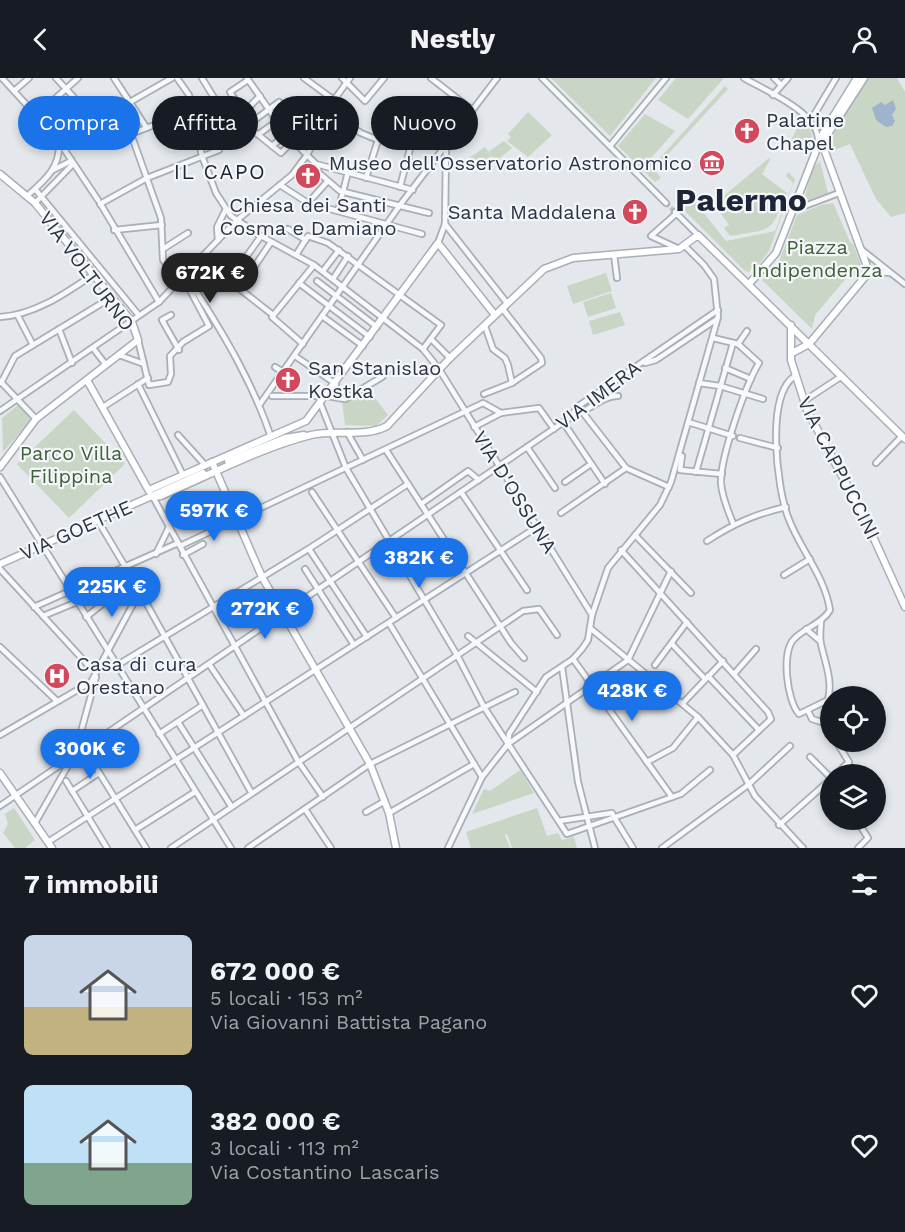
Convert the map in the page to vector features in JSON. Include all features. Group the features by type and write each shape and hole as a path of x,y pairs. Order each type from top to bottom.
{"street":[{"path":"2,78 19,96"},
{"path":"14,91 29,78"},
{"path":"56,78 73,96"},
{"path":"57,96 78,78"},
{"path":"114,78 126,96"},
{"path":"140,96 172,78"},
{"path":"177,78 189,96"},
{"path":"202,78 213,96"},
{"path":"304,78 328,96"},
{"path":"335,96 346,79 365,101 384,78"},
{"path":"431,78 454,96"},
{"path":"478,102 496,78"},
{"path":"542,78 666,203"},
{"path":"610,146 666,78"},
{"path":"744,78 810,120 818,133 817,145"},
{"path":"774,78 781,85"},
{"path":"773,95 788,78"},
{"path":"810,120 836,78"},
{"path":"749,284 776,253 817,145 857,78"},
{"path":"864,78 828,134 824,145 825,158 867,263 867,276"},
{"path":"233,96 230,92 248,79 269,109 258,117"},
{"path":"140,118 146,127"},
{"path":"140,130 152,125"},
{"path":"270,126 259,134 270,144"},
{"path":"27,196 53,170 57,163 58,150"},
{"path":"64,150 99,202 159,302"},
{"path":"137,150 162,225 163,260 192,293 209,324 207,328 183,342 179,350"},
{"path":"201,150 216,193 236,221"},
{"path":"99,202 147,178 219,150"},
{"path":"302,150 316,164 319,173 327,182 343,192 429,213"},
{"path":"0,411 18,401 159,302 236,221 292,175 309,150"},
{"path":"366,177 372,150"},
{"path":"400,187 410,150"},
{"path":"260,404 303,345 335,295 442,150"},
{"path":"153,497 215,461 312,417 438,243 445,224 446,150"},
{"path":"813,157 819,153 825,158"},
{"path":"407,161 429,168"},
{"path":"53,170 72,163"},
{"path":"36,203 72,163"},
{"path":"316,164 413,190"},
{"path":"338,211 348,172"},
{"name":"VIA VOLTURNO","path":"0,174 36,203 132,322 149,386 169,381 169,357 179,350"},
{"path":"308,203 327,182"},
{"path":"280,185 308,203 422,234"},
{"name":"VIA VOLTURNO","path":"35,189 37,195 42,196 137,313"},
{"path":"794,205 802,207 839,193"},
{"path":"218,240 218,227 226,208"},
{"path":"508,744 509,734 546,677 573,659 588,640 592,615 604,576 621,550 660,505 669,487 679,456 713,338 718,310 714,279 705,265 682,248 651,236 676,213 904,438 876,464"},
{"name":"VIA D'OSSUNA","path":"236,221 323,271 423,349 439,369 592,615"},
{"path":"445,224 541,358 542,363 512,383 484,394"},
{"path":"114,230 162,225"},
{"path":"288,229 306,240"},
{"path":"163,249 188,232"},
{"path":"228,461 285,438 332,432 377,432 387,426 439,369 536,275 558,262 682,248 698,235"},
{"path":"230,281 261,236"},
{"path":"296,255 308,236 328,243 358,263 441,325 423,349"},
{"path":"271,242 238,287 303,345"},
{"path":"438,243 495,315"},
{"path":"323,271 339,250"},
{"path":"862,250 905,284"},
{"path":"614,254 617,278"},
{"path":"333,279 348,256"},
{"path":"273,316 314,265"},
{"path":"792,353 809,344 867,276 877,272 892,274"},
{"path":"0,317 18,316 66,293 94,274"},
{"path":"317,281 377,327"},
{"path":"299,283 370,337"},
{"path":"192,293 196,291 226,339 260,404 272,437"},
{"path":"36,419 1,382 15,356 112,297"},
{"name":"VIA IMERA","path":"0,806 563,423 571,417 577,407 718,310"},
{"path":"171,315 162,320 179,350"},
{"path":"18,316 33,345"},
{"path":"322,316 363,346"},
{"path":"637,366 656,360 717,319"},
{"name":"VIA CAPPUCCINI","path":"791,325 795,376 804,401 822,442 865,519 905,607"},
{"path":"485,326 493,350 505,358 512,383"},
{"path":"59,329 72,363"},
{"path":"696,472 725,368 735,344 747,331"},
{"path":"713,338 735,344 759,363 745,393 722,474 724,500 733,523"},
{"path":"431,339 450,358"},
{"path":"0,467 36,419 138,340"},
{"path":"93,348 106,365"},
{"path":"119,355 144,364"},
{"path":"295,356 336,384"},
{"path":"275,367 283,372"},
{"path":"272,396 327,396 345,399 382,377 390,368"},
{"path":"725,368 751,379"},
{"path":"795,376 782,390 776,408 778,448 786,507 788,518 822,578 830,609 821,620 792,640 787,651 790,700 799,714 820,704"},
{"path":"804,401 842,376"},
{"path":"103,407 148,378"},
{"path":"87,380 234,648 298,761 323,797"},
{"path":"699,383 720,386 763,399"},
{"path":"138,384 183,475"},
{"path":"571,417 584,414 612,395 618,396"},
{"path":"34,607 239,519 483,403 501,413"},
{"path":"321,405 346,468 458,655 484,707 567,834 681,794 710,770"},
{"path":"474,427 501,413 539,408 554,429"},
{"path":"584,414 626,468 669,487"},
{"path":"688,422 732,436"},
{"path":"563,423 605,484"},
{"path":"346,432 363,460"},
{"path":"178,435 204,469"},
{"path":"153,497 161,496 220,472 288,442 312,435"},
{"path":"164,436 171,436"},
{"path":"740,438 778,448"},
{"path":"526,447 555,488"},
{"path":"386,450 524,658"},
{"path":"679,456 682,456 680,470 722,474"},
{"path":"215,461 262,577 370,764 389,813 396,847 388,848"},
{"path":"565,482 591,464"},
{"path":"561,513 626,468"},
{"path":"149,490 183,475 204,469"},
{"path":"421,504 468,471 479,480"},
{"path":"0,477 231,848"},
{"path":"116,666 309,549 408,484"},
{"path":"312,492 396,618"},
{"path":"461,492 527,590"},
{"name":"VIA GOETHE","path":"0,564 153,497"},
{"path":"707,541 733,523 755,514 786,507"},
{"path":"99,520 126,568 130,582 138,595 144,599 251,792"},
{"path":"156,554 169,526"},
{"path":"48,842 537,527"},
{"path":"635,535 691,593"},
{"path":"183,555 203,544"},
{"path":"309,549 367,637"},
{"path":"621,550 768,712 771,719 732,755"},
{"path":"784,575 810,559"},
{"path":"0,569 87,664 99,669"},
{"path":"305,570 354,645"},
{"path":"448,848 482,777 508,744 628,660 671,571"},
{"path":"86,617 130,582"},
{"path":"35,823 73,758 96,676 138,595"},
{"path":"42,616 77,602"},
{"path":"171,848 523,611 537,608 557,635"},
{"path":"821,620 820,641 829,672 828,686"},
{"path":"655,665 687,622"},
{"path":"389,623 482,777"},
{"path":"590,628 698,717 732,755 748,785 779,825 803,848"},
{"path":"806,629 820,641"},
{"path":"468,636 537,692"},
{"path":"672,644 759,730"},
{"path":"0,647 57,701"},
{"path":"735,673 756,649"},
{"path":"573,659 672,797"},
{"path":"683,703 723,661"},
{"path":"209,664 244,716"},
{"path":"562,667 585,818 595,848"},
{"path":"0,735 96,676"},
{"path":"249,848 370,764 515,692"},
{"path":"159,734 203,705"},
{"path":"808,711 812,719 820,722"},
{"path":"647,762 673,748 698,717"},
{"path":"178,722 231,806"},
{"path":"662,848 748,785 790,746"},
{"path":"85,750 146,848"},
{"path":"810,757 820,767"},
{"path":"389,813 474,764"},
{"path":"72,791 99,773"},
{"path":"1,775 52,848"},
{"path":"66,781 107,848"},
{"path":"779,825 820,788"},
{"path":"135,831 195,792"},
{"path":"366,812 385,801"},
{"path":"305,809 331,848"},
{"path":"559,821 612,813 633,848"},
{"path":"858,848 868,838 863,830"}],"green space":[{"path":"551,78 656,78 610,136"},
{"path":"676,78 724,78 688,119 658,100"},
{"path":"867,78 897,78 905,92 905,213 891,217 876,199 850,144 834,150 830,141"},
{"path":"725,86 728,89 660,163 658,160"},
{"path":"528,112 552,135 528,157 507,141 511,137 508,134"},
{"path":"645,114 675,131 651,158 652,167 661,178 655,182 618,146"},
{"path":"801,121 806,121 812,135 808,155 788,146"},
{"path":"504,141 512,148 496,161 492,156 473,169 466,160 485,147 491,155 489,151"},
{"path":"769,158 762,174 787,193 777,216 773,223 763,230 730,236 724,228 729,225 714,204"},
{"path":"820,161 828,193 803,202 813,168"},
{"path":"788,172 795,179 769,251 757,267 755,264 749,272 745,271 680,206 691,197 726,241 775,231 793,183 786,176"},
{"name":"Piazza Indipendenza","path":"833,203 863,270 858,276 849,275 815,315 812,329 762,280 778,264 797,215 821,205"},
{"path":"606,273 612,291 573,304 567,286"},
{"path":"611,293 616,308 588,317 583,302"},
{"path":"620,312 625,325 593,335 589,321"},
{"path":"368,389 388,415 376,426 345,425 342,400"},
{"path":"18,405 31,420 3,452 2,418"},
{"name":"Parco Villa Filippina","path":"74,410 125,464 69,518 17,464"},
{"path":"520,770 534,793 472,814 484,789 490,791"},
{"path":"14,808 35,840 25,848 15,848 3,833 8,824 5,814"},
{"path":"537,808 547,836 558,833 562,840 574,837 577,848 512,848 507,834 505,835 510,848 471,848 466,832"}],"water":[{"path":"893,100 896,109 892,115 895,121 892,126 886,127 876,120 872,108 881,102 885,105"}],"tunnel":[{"path":"666,203 675,212"},
{"path":"203,473 228,461"}],"place":[{"name":"Palatine Chapel","path":"747,131"},
{"name":"Museo dell'Osservatorio Astronomico","path":"712,163"},
{"name":"Chiesa dei Santi Cosma e Damiano","path":"308,176"},
{"name":"Santa Maddalena","path":"635,212"},
{"name":"San Stanislao Kostka","path":"288,380"},
{"name":"Casa di cura Orestano","path":"57,676"}],"district":[{"name":"IL CAPO","path":"220,171"},
{"name":"Palermo","path":"741,200"}]}
